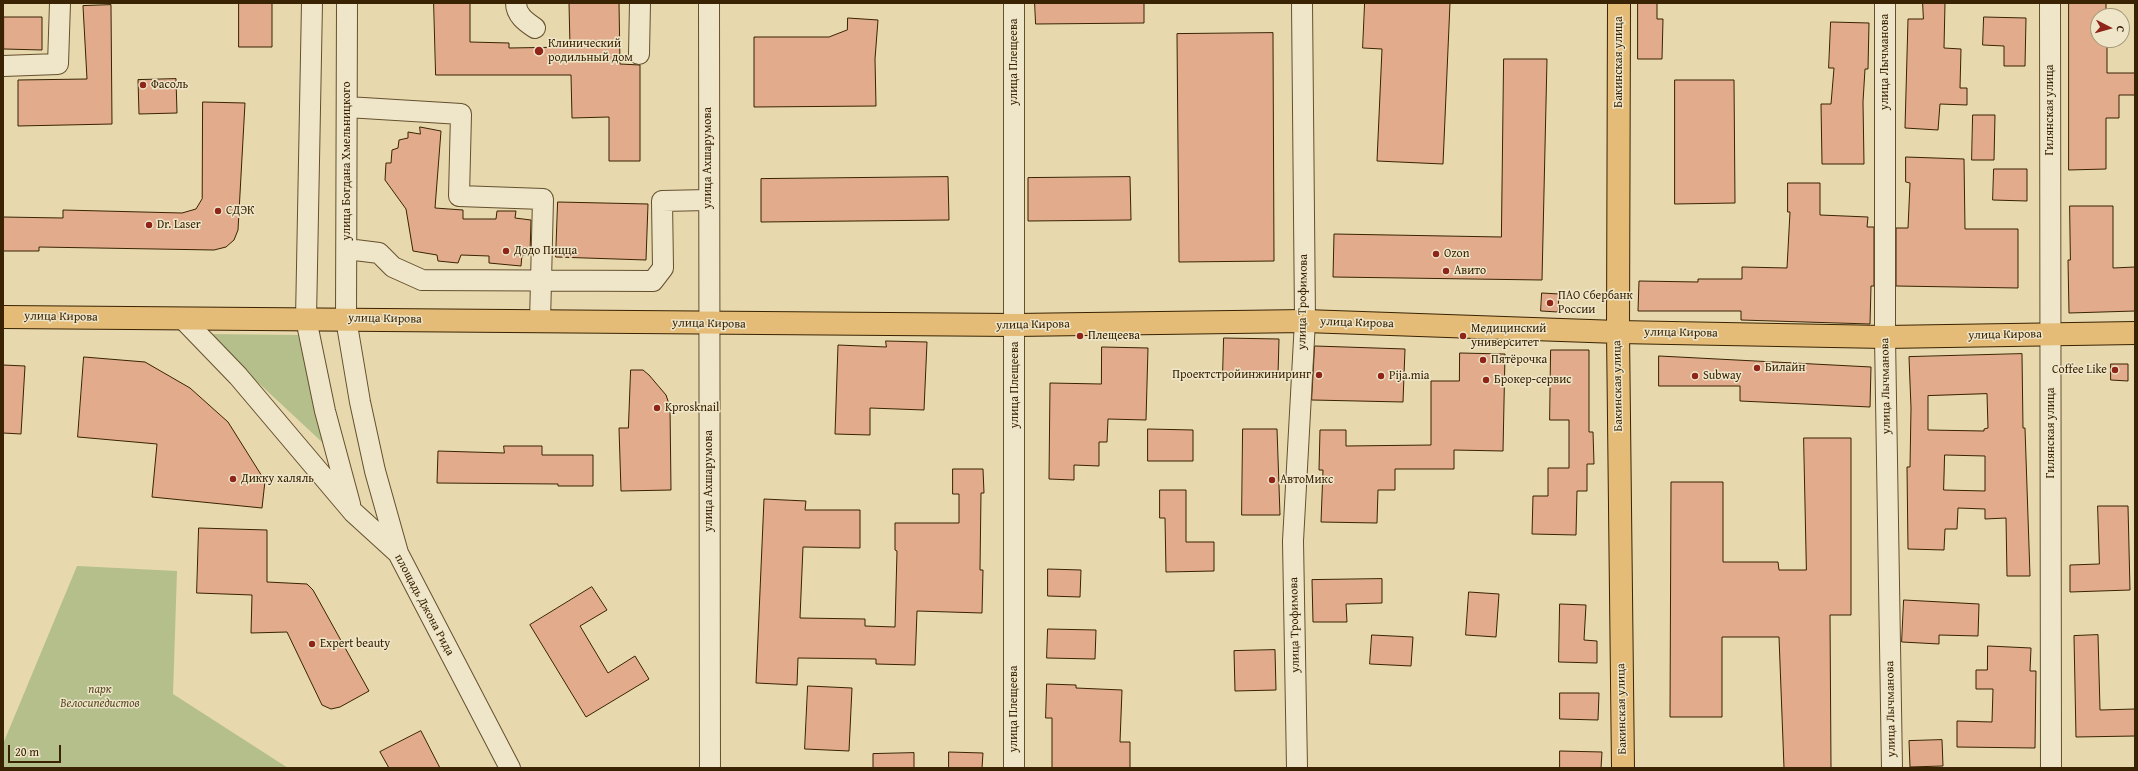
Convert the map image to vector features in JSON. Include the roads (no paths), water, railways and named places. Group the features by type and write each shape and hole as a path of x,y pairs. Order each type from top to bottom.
{"main road":[{"name":"Бакинская улица","path":"1619,3 1618,332 1623,768"},
{"name":"улица Кирова","path":"3,317 183,319 306,318 708,324 1015,325 1305,321 1618,332 1885,337 2135,333"}],"street":[{"path":"3,66 58,64 60,3"},
{"path":"312,3 306,318 326,410 353,512"},
{"name":"улица Богдана Хмельницкого","path":"347,3 346,319 360,402 375,471 398,553"},
{"path":"516,3 516,8 524,21 535,28"},
{"path":"639,54 640,3"},
{"name":"улица Ахшарумова","path":"709,3 708,324 710,768"},
{"name":"улица Плещеева","path":"1014,3 1014,768"},
{"name":"улица Трофимова","path":"1297,768 1293,541 1305,321 1302,3"},
{"name":"улица Лычманова","path":"1885,3 1885,337 1892,768"},
{"name":"Гилянская улица","path":"2050,3 2052,334 2051,768"},
{"path":"347,107 461,114 459,196 543,199 540,322"},
{"path":"347,249 379,253 393,267 422,280 653,281 663,268 662,201 708,200"},
{"name":"площадь Джона Рида","path":"183,319 238,376 353,512 398,553 510,768"}],"place":[{"name":"Клинический родильный дом","path":"539,51"},
{"name":"Фасоль","path":"143,85"},
{"name":"СДЭК","path":"218,211"},
{"name":"Dr. Laser","path":"149,225"},
{"name":"Додо Пицца","path":"506,251"},
{"name":"Ozon","path":"1436,254"},
{"name":"Авито","path":"1446,271"},
{"name":"ПАО Сбербанк России","path":"1550,303"},
{"name":"Плещеева","path":"1080,336"},
{"name":"Медицинский университет","path":"1463,336"},
{"name":"Пятёрочка","path":"1483,360"},
{"name":"Билайн","path":"1757,368"},
{"name":"Coffee Like","path":"2115,370"},
{"name":"Проектстройинжиниринг","path":"1319,375"},
{"name":"Pija.mia","path":"1381,376"},
{"name":"Subway","path":"1695,376"},
{"name":"Брокер-сервис","path":"1486,380"},
{"name":"Kprosknail","path":"657,408"},
{"name":"Дикку халяль","path":"233,479"},
{"name":"АвтоМикс","path":"1272,480"},
{"name":"Expert beauty","path":"312,644"}],"park label":[{"name":"парк Велосипедистов","path":"100,697"}]}
